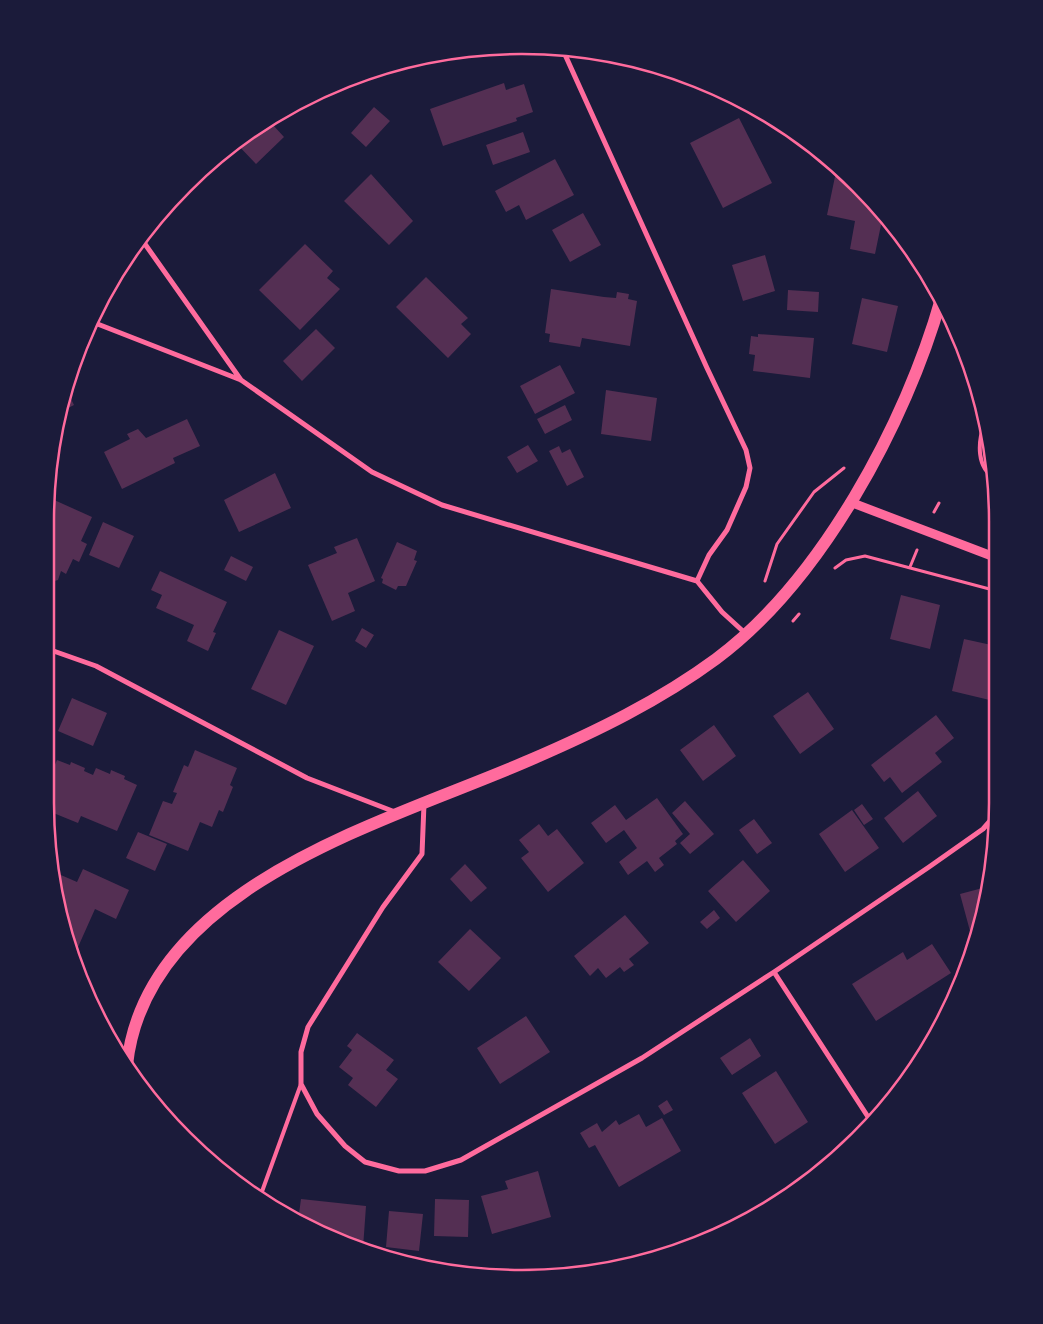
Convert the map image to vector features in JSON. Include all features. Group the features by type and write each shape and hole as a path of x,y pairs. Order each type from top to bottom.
{"main road":[{"path":"129,1056 140,1008 157,977 204,923 240,894 284,867 397,813 424,804 529,761 637,709 717,658 746,634 786,592 820,548 876,462 919,366 938,309"}],"street":[{"path":"566,56 702,359 746,450 750,468 746,487 726,530 709,555 698,581"},
{"path":"145,244 241,380"},
{"path":"98,323 241,380 372,472 442,505 698,581 722,612 746,634"},
{"path":"850,502 989,555"},
{"path":"54,651 96,666 307,778 397,813"},
{"path":"424,804 422,854 383,907 308,1028 301,1052 301,1084 317,1114 345,1146 365,1162 399,1171 425,1171 461,1160 642,1058 774,972 983,829 988,823"},
{"path":"774,972 868,1116"}],"lane":[{"path":"981,434 980,455 982,465 986,469"},
{"path":"262,1191 301,1084"}],"path":[{"path":"764,585 777,544 814,492 846,466"},
{"path":"832,573 846,560 865,556 989,589"},
{"path":"793,621 805,607"}],"building":[{"path":"504,83 506,90 524,84 533,112 516,118 517,121 443,146 430,109"},
{"path":"374,107 390,121 366,147 351,133"},
{"path":"739,118 772,183 723,208 690,143"},
{"path":"273,126 284,137 256,164 240,148"},
{"path":"523,132 530,152 493,165 486,145"},
{"path":"555,159 574,195 526,220 519,205 506,212 495,191"},
{"path":"371,174 413,221 389,245 344,201"},
{"path":"835,175 881,223 875,254 850,249 855,221 827,215"},
{"path":"583,213 601,245 570,262 552,230"},
{"path":"305,244 333,271 327,278 340,289 300,330 259,290"},
{"path":"765,255 775,291 743,301 732,265"},
{"path":"426,277 468,318 461,324 471,334 448,358 396,307"},
{"path":"551,289 616,298 617,292 629,294 628,299 637,301 630,346 582,338 580,347 549,342 550,334 545,333"},
{"path":"788,290 819,292 818,312 787,310"},
{"path":"862,298 898,306 887,352 852,344"},
{"path":"316,329 335,348 302,381 283,361"},
{"path":"758,334 814,338 810,378 753,371 755,355 749,354 751,336 758,337"},
{"path":"560,365 575,393 535,414 520,386"},
{"path":"606,390 657,398 651,441 601,434"},
{"path":"71,398 74,405 68,408"},
{"path":"565,405 572,420 545,434 537,419"},
{"path":"187,419 200,446 173,458 175,463 122,489 104,452 130,439 127,434 138,429 146,438"},
{"path":"528,445 538,461 517,473 507,457"},
{"path":"559,446 562,453 570,449 584,477 567,486 549,451"},
{"path":"275,473 291,508 239,532 224,500"},
{"path":"55,500 92,517 81,541 87,544 79,562 73,559 66,574 61,571 58,580 54,581"},
{"path":"103,522 134,536 119,568 89,555"},
{"path":"357,538 375,581 348,593 355,611 332,621 308,565 337,553 334,547"},
{"path":"397,542 417,551 414,560 417,561 406,586 398,586 396,590 382,583 383,579 381,578"},
{"path":"231,556 253,567 246,581 224,570"},
{"path":"160,571 227,602 213,632 216,633 208,651 187,641 194,625 156,608 162,595 151,590"},
{"path":"901,595 940,605 930,649 890,639"},
{"path":"362,628 374,635 366,648 355,641"},
{"path":"279,630 314,646 286,705 251,689"},
{"path":"964,639 989,644 989,700 952,691"},
{"path":"808,692 834,729 800,754 773,716"},
{"path":"72,698 107,713 93,746 58,731"},
{"path":"936,715 954,738 935,753 942,762 902,793 890,777 884,782 871,765"},
{"path":"714,725 736,756 703,781 680,750"},
{"path":"195,750 237,768 230,785 233,787 223,812 219,810 212,827 200,822 188,851 149,835 163,801 172,804 177,793 173,792 184,765 188,767"},
{"path":"57,760 70,765 71,762 85,768 84,771 93,775 96,768 110,774 111,770 125,776 124,779 137,785 117,831 81,816 78,823 54,813 54,767"},
{"path":"918,791 937,816 903,843 884,818"},
{"path":"657,798 683,834 675,841 677,844 659,858 664,865 655,872 647,861 628,875 619,862 637,848 624,830 606,843 591,823 615,805 626,820"},
{"path":"685,801 714,834 690,854 680,843 690,834 672,813"},
{"path":"862,804 873,819 864,825 854,810"},
{"path":"852,810 879,848 845,872 819,834"},
{"path":"754,819 772,843 757,854 739,830"},
{"path":"539,824 548,836 557,829 584,863 548,892 521,858 529,852 519,840"},
{"path":"138,832 167,844 155,871 126,858"},
{"path":"743,860 770,891 736,922 708,891"},
{"path":"465,864 487,888 471,902 450,879"},
{"path":"83,869 129,890 116,919 95,909 78,948 70,924 60,874 77,882"},
{"path":"981,888 970,931 960,894"},
{"path":"714,910 720,918 707,929 700,922"},
{"path":"625,915 649,943 629,959 634,965 624,972 620,967 606,978 598,968 590,976 574,956"},
{"path":"470,929 501,958 469,991 438,962"},
{"path":"932,944 951,973 876,1021 852,984 903,952 907,960"},
{"path":"526,1016 550,1052 500,1084 477,1048"},
{"path":"357,1033 394,1060 386,1070 398,1079 376,1107 348,1085 353,1078 339,1067 352,1050 347,1046"},
{"path":"750,1038 761,1056 732,1075 720,1058"},
{"path":"776,1071 808,1122 775,1144 742,1093"},
{"path":"667,1100 673,1110 664,1115 658,1106"},
{"path":"639,1114 646,1127 662,1118 681,1151 619,1187 595,1145 589,1148 580,1133 597,1123 602,1132 616,1120 619,1125"},
{"path":"538,1171 551,1217 492,1234 481,1196 508,1189 505,1181"},
{"path":"301,1199 366,1206 363,1242 342,1235 299,1214"},
{"path":"435,1199 469,1200 468,1237 434,1236"},
{"path":"389,1211 423,1214 419,1251 386,1247"}]}
